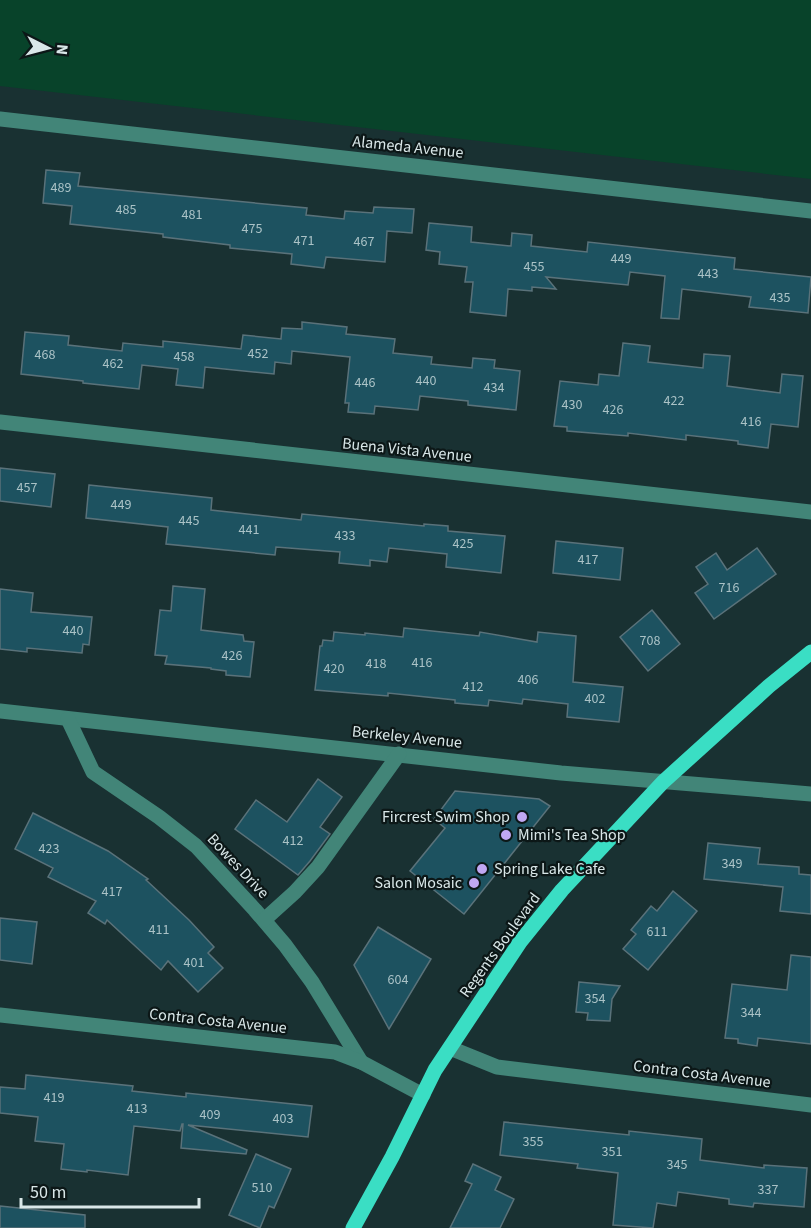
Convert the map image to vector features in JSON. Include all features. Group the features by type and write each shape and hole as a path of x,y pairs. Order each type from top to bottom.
{"main road":[{"name":"Regents Boulevard","path":"353,1228 392,1157 435,1070 520,942 562,890 663,782 769,686 811,652"}],"street":[{"name":"Alameda Avenue","path":"0,119 811,211"},
{"name":"Buena Vista Avenue","path":"0,422 811,512"},
{"name":"Berkeley Avenue","path":"0,711 561,773 811,794"},
{"name":"Bowes Drive","path":"68,719 93,772 159,817 196,846 264,920 312,982 361,1062"},
{"path":"264,920 296,892 318,867 399,754"},
{"name":"Contra Costa Avenue","path":"0,1015 335,1052 361,1062 423,1095"},
{"name":"Contra Costa Avenue","path":"450,1048 497,1067 811,1105"}],"green space":[{"path":"0,0 811,0 811,179 0,86"}],"building":[{"path":"46,170 80,173 78,186 307,208 306,215 344,219 345,211 373,213 374,207 414,209 412,233 387,231 385,262 326,257 324,268 291,264 292,254 230,248 230,245 163,237 163,234 70,224 72,206 43,203"},
{"path":"429,223 472,227 471,242 511,246 512,233 532,235 531,246 587,252 588,242 735,258 734,269 811,277 808,313 749,307 751,297 682,289 679,319 661,318 665,276 630,272 628,285 546,277 556,289 532,287 532,291 508,289 506,316 470,312 473,282 465,282 467,267 439,264 440,252 426,250"},
{"path":"302,322 347,327 346,334 395,339 393,353 432,357 431,364 472,368 473,358 495,360 494,368 520,371 516,410 468,405 468,401 420,396 418,410 375,406 374,414 348,412 349,403 345,403 350,357 292,351 291,364 275,362 274,374 205,367 203,388 176,385 178,369 142,365 139,389 21,374 25,332 69,336 68,345 122,351 123,343 163,347 163,341 241,349 243,335 281,339 282,328 302,329"},
{"path":"623,343 650,346 648,362 703,368 704,354 730,356 727,386 780,393 782,374 803,376 798,427 771,424 768,448 738,444 738,441 686,435 686,440 628,433 628,436 567,431 567,427 554,426 560,381 598,385 599,374 619,376"},
{"path":"0,468 55,474 51,507 0,501"},
{"path":"89,485 212,498 211,510 301,520 302,514 424,526 424,524 448,526 448,531 505,536 501,573 446,567 447,554 389,548 387,562 370,560 370,566 339,563 340,552 276,547 275,555 166,544 168,527 86,518"},
{"path":"556,541 623,548 620,580 553,573"},
{"path":"757,548 776,574 714,619 695,593 708,584 696,567 716,553 727,570"},
{"path":"173,586 205,589 201,630 243,635 244,641 254,642 250,677 226,675 226,671 211,668 165,664 167,656 155,655 160,610 171,611"},
{"path":"0,589 33,593 31,612 92,617 89,645 83,644 82,653 27,648 27,652 0,649"},
{"path":"652,610 680,644 648,671 620,637"},
{"path":"404,628 479,636 480,632 537,642 538,632 576,636 573,682 623,687 619,722 567,717 568,704 523,699 522,704 489,700 488,706 388,693 388,696 315,690 320,646 323,640 333,641 334,632 403,637"},
{"path":"318,779 342,797 320,827 330,834 298,875 235,829 256,800 287,822"},
{"path":"455,791 539,799 550,806 464,914 410,871 445,828 434,819"},
{"path":"33,813 108,851 148,879 146,880 214,947 208,953 223,968 198,992 168,961 161,970 107,920 105,924 88,913 96,901 48,877 53,868 15,849"},
{"path":"708,843 760,848 758,864 799,867 799,874 811,875 811,914 780,911 783,887 704,879"},
{"path":"673,891 697,911 648,970 623,949 636,934 631,930 651,906 657,911"},
{"path":"0,918 37,922 32,964 0,960"},
{"path":"378,927 431,959 389,1029 354,965"},
{"path":"791,955 811,957 811,1044 758,1038 757,1046 738,1043 738,1039 725,1038 732,984 787,990"},
{"path":"579,982 620,986 612,999 610,1021 587,1020 588,1013 576,1012"},
{"path":"26,1075 133,1086 132,1091 186,1097 186,1093 312,1106 308,1137 188,1125 247,1150 246,1154 181,1148 183,1124 180,1131 134,1126 128,1175 61,1169 64,1144 35,1141 38,1117 0,1113 0,1087 25,1089"},
{"path":"504,1122 629,1135 629,1131 702,1139 700,1160 764,1168 764,1165 807,1168 804,1207 754,1203 753,1207 729,1204 729,1199 678,1192 676,1206 657,1203 653,1228 613,1225 618,1173 577,1168 578,1164 500,1155"},
{"path":"256,1154 291,1169 274,1208 269,1206 260,1228 229,1215"},
{"path":"473,1164 501,1177 495,1190 514,1199 500,1228 450,1228 472,1184 465,1181"},
{"path":"0,1206 85,1215 85,1228 0,1228"}],"place":[{"name":"Fircrest Swim Shop","path":"522,817"},
{"name":"Mimi's Tea Shop","path":"506,835"},
{"name":"Spring Lake Cafe","path":"482,869"},
{"name":"Salon Mosaic","path":"474,883"}]}
